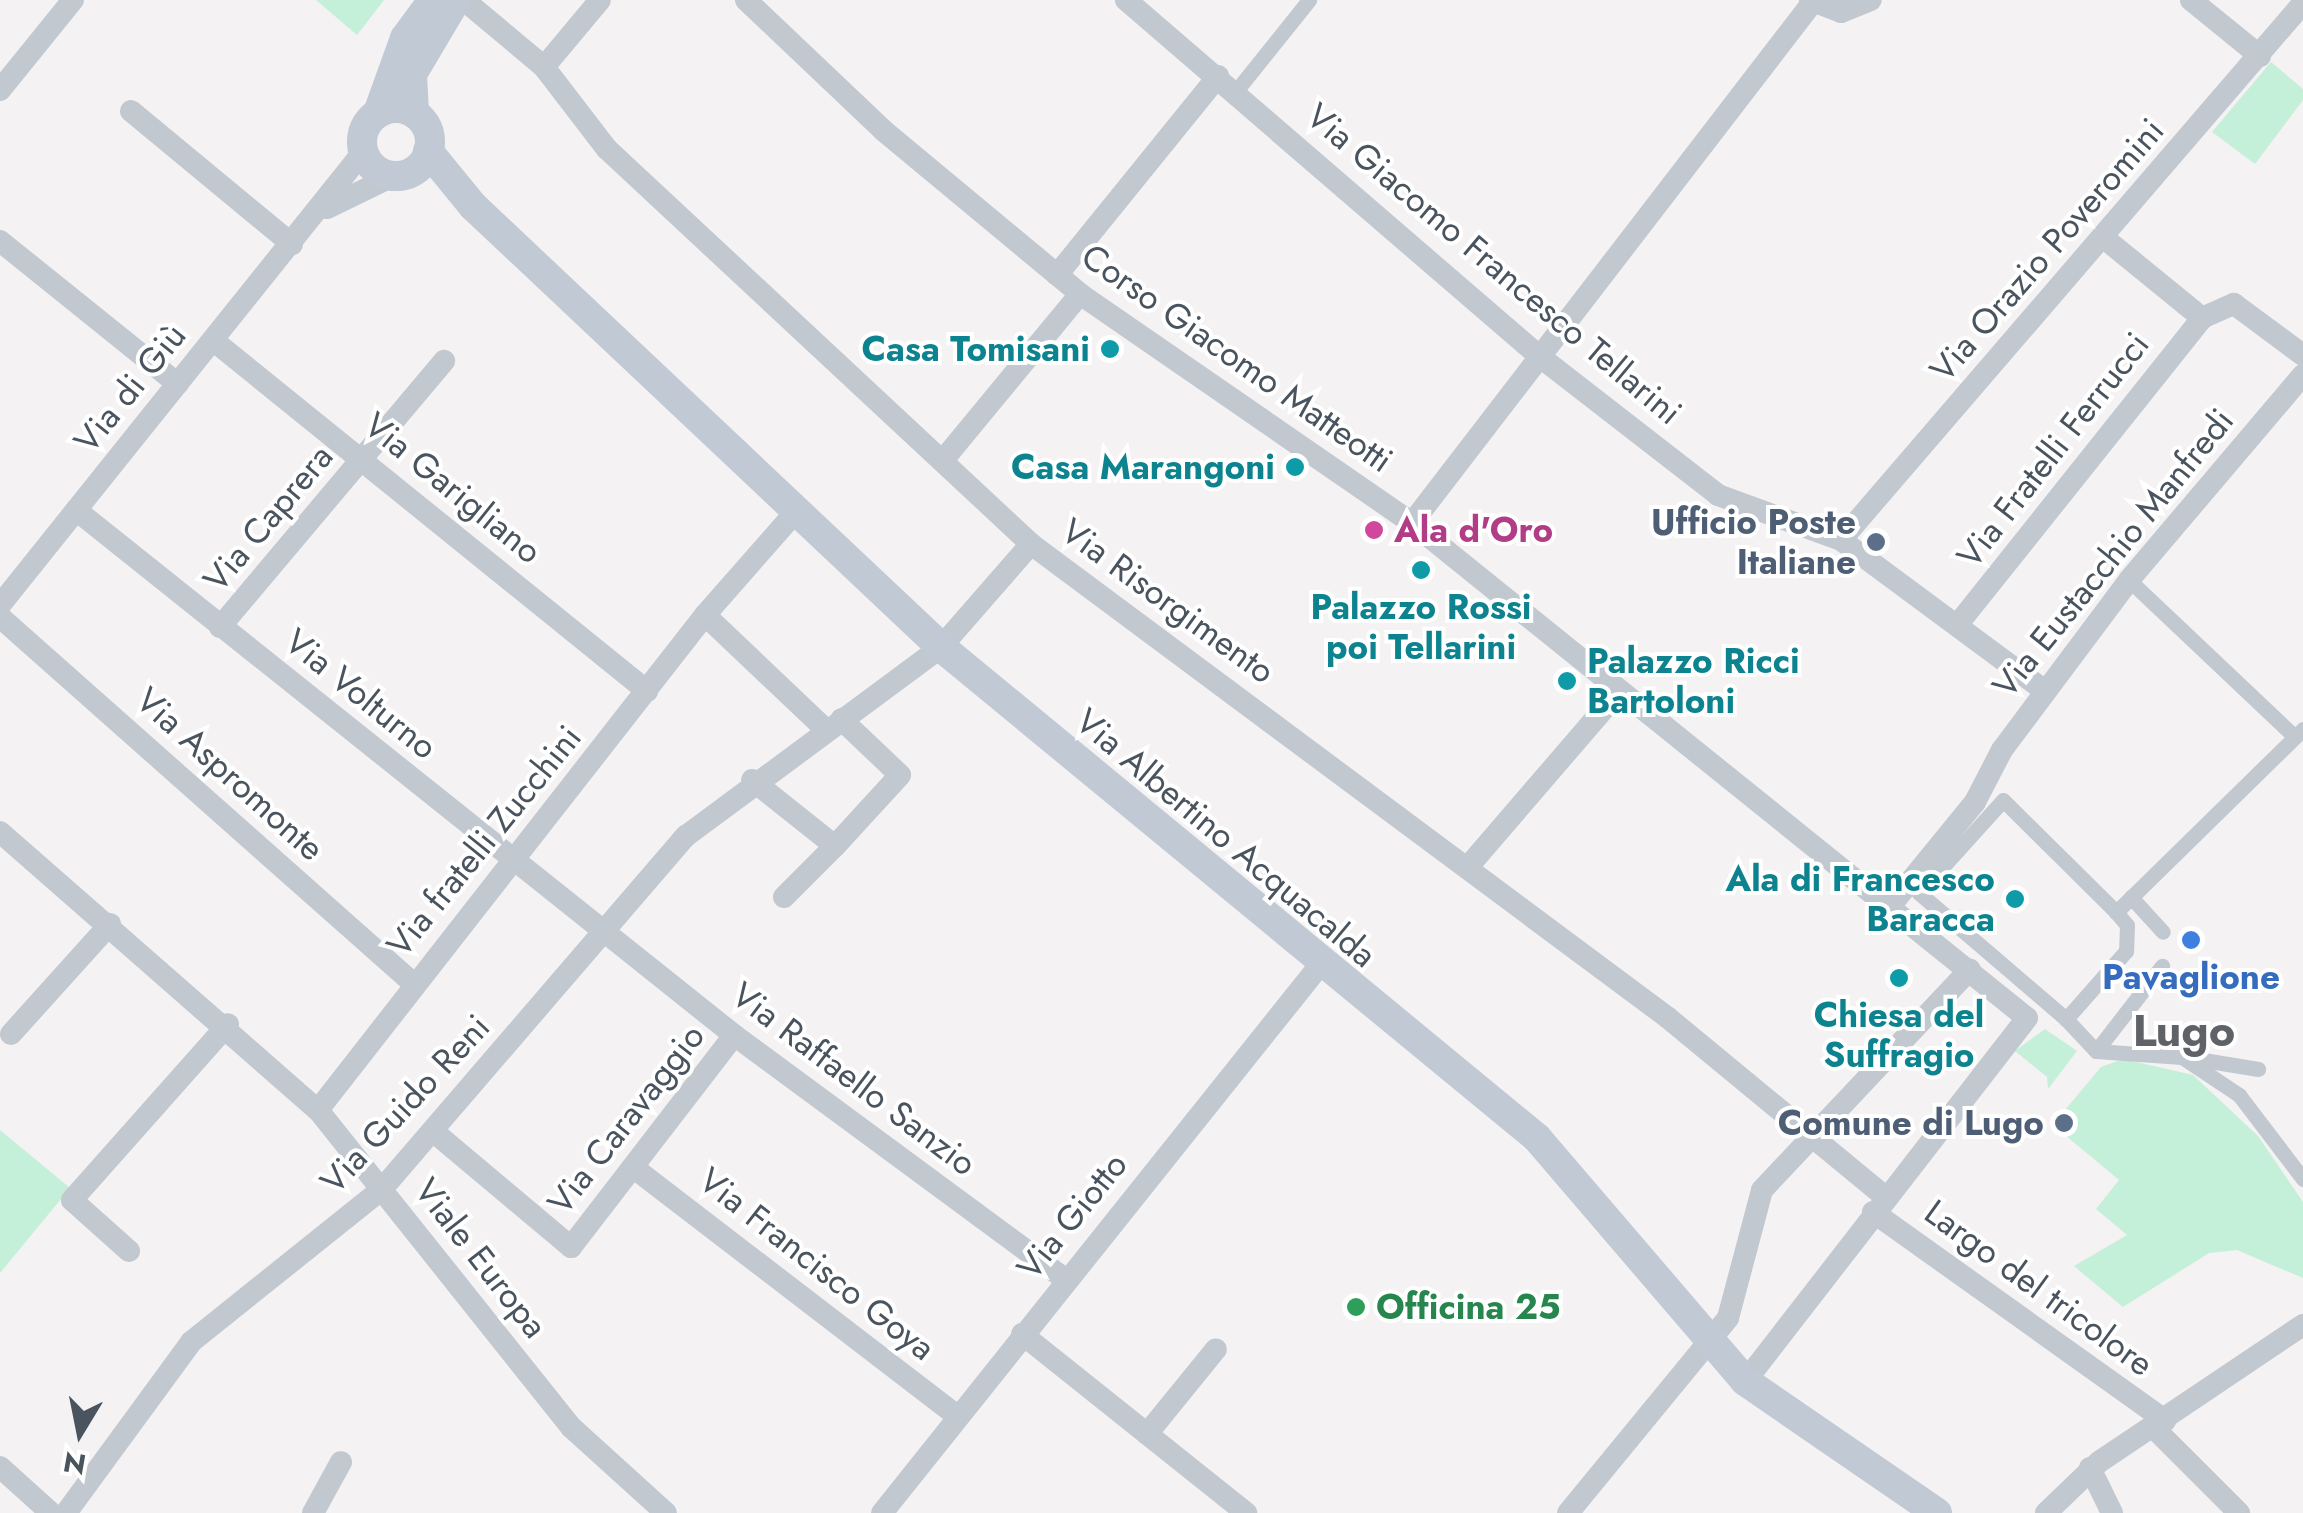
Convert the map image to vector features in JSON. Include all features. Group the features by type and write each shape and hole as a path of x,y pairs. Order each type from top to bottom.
{"main road":[{"path":"363,152 364,130 378,112 405,38 432,0"},
{"path":"410,167 412,74 456,0"},
{"path":"378,112 414,113"},
{"name":"Via Albertino Acquacalda","path":"363,152 410,167 473,206 941,647 1320,965 1538,1138 1745,1381 1937,1513"}],"street":[{"path":"0,90 73,0"},
{"name":"Via Risorgimento","path":"464,0 544,67 607,149 1031,544 1466,868 1816,1141 1879,1205"},
{"path":"544,67 600,0"},
{"name":"Corso Giacomo Matteotti","path":"746,0 1056,275 1412,523 1970,969"},
{"name":"Via Giacomo Francesco Tellarini","path":"1126,0 1539,356 1718,495 1841,540 2044,690"},
{"path":"1056,275 1227,84 1309,0"},
{"path":"1412,523 1811,2 1841,12 1871,0"},
{"path":"2191,0 2260,56"},
{"name":"Via Orazio Poveromini","path":"1841,540 2303,3"},
{"path":"131,111 292,244"},
{"name":"Via di Giù","path":"0,605 363,152"},
{"name":"Via di Giù","path":"316,215 410,167"},
{"path":"2104,238 2202,318 2234,304 2303,355"},
{"path":"0,241 178,384"},
{"path":"944,459 1080,294"},
{"name":"Via Fratelli Ferrucci","path":"1958,624 2202,318"},
{"name":"Via Garigliano","path":"214,340 647,691"},
{"name":"Via Caprera","path":"220,627 444,360"},
{"name":"Via Eustacchio Manfredi","path":"1890,905 1975,802 1982,780 2044,690 2130,580 2303,375"},
{"name":"Via fratelli Zucchini","path":"318,1110 414,984 515,862 704,614 798,509"},
{"name":"Via Volturno","path":"76,510 604,932"},
{"name":"Via Guido Reni","path":"66,1513 192,1342 382,1189 686,836 752,780 941,647 1031,544"},
{"path":"2116,912 2299,733 2262,707 2130,580"},
{"path":"704,614 900,776 784,897"},
{"name":"Via Aspromonte","path":"0,617 414,984"},
{"path":"1466,868 1619,691"},
{"path":"752,780 834,846"},
{"path":"1982,780 2126,925 2126,951 2066,1020"},
{"path":"2003,800 1919,893 2096,1050 2182,1057 2258,1069"},
{"name":"Viale Europa","path":"0,832 228,1024 318,1110 572,1426 666,1513"},
{"path":"2131,897 2163,932"},
{"path":"11,1034 110,924"},
{"name":"Via Raffaello Sanzio","path":"604,932 734,1035 1065,1280"},
{"name":"Via Giotto","path":"882,1513 1320,965"},
{"path":"2096,1050 2162,966"},
{"path":"1568,1513 1712,1343 1728,1318 1762,1190 1816,1141 1970,969 2027,1018 2066,1020"},
{"path":"1745,1381 2027,1018"},
{"path":"130,1251 72,1200 228,1024"},
{"name":"Via Caravaggio","path":"434,1132 571,1247 734,1035"},
{"path":"2182,1057 2239,1094 2303,1179"},
{"name":"Via Francisco Goya","path":"634,1168 957,1416"},
{"name":"Largo del tricolore","path":"1879,1205 2164,1421 2238,1513"},
{"path":"2046,1513 2090,1468 2303,1325"},
{"path":"1022,1334 1246,1513"},
{"path":"1147,1434 1216,1348"},
{"path":"314,1513 341,1462"},
{"path":"0,1468 51,1513"},
{"path":"2090,1468 2112,1513"}],"green space":[{"path":"316,0 384,0 357,35"},
{"path":"2271,62 2303,89 2303,100 2255,164 2212,132"},
{"path":"2045,1029 2077,1051 2048,1089 2047,1077 2015,1051"},
{"path":"2123,1059 2193,1075 2258,1136 2303,1202 2303,1278 2237,1250 2209,1253 2123,1307 2074,1266 2127,1235 2096,1209 2119,1180 2059,1130 2060,1116 2101,1067"},
{"path":"0,1130 70,1188 0,1273"}],"place":[{"name":"Casa Tomisani","path":"1110,349"},
{"name":"Casa Marangoni","path":"1295,467"},
{"name":"Ala d'Oro","path":"1374,530"},
{"name":"Ufficio Poste Italiane","path":"1876,542"},
{"name":"Palazzo Rossi poi Tellarini","path":"1421,570"},
{"name":"Palazzo Ricci Bartoloni","path":"1567,681"},
{"name":"Ala di Francesco Baracca","path":"2015,899"},
{"name":"Pavaglione","path":"2191,940"},
{"name":"Chiesa del Suffragio","path":"1899,978"},
{"name":"Comune di Lugo","path":"2064,1123"},
{"name":"Officina 25","path":"1356,1307"}],"district":[{"name":"Lugo","path":"2184,1031"}]}
